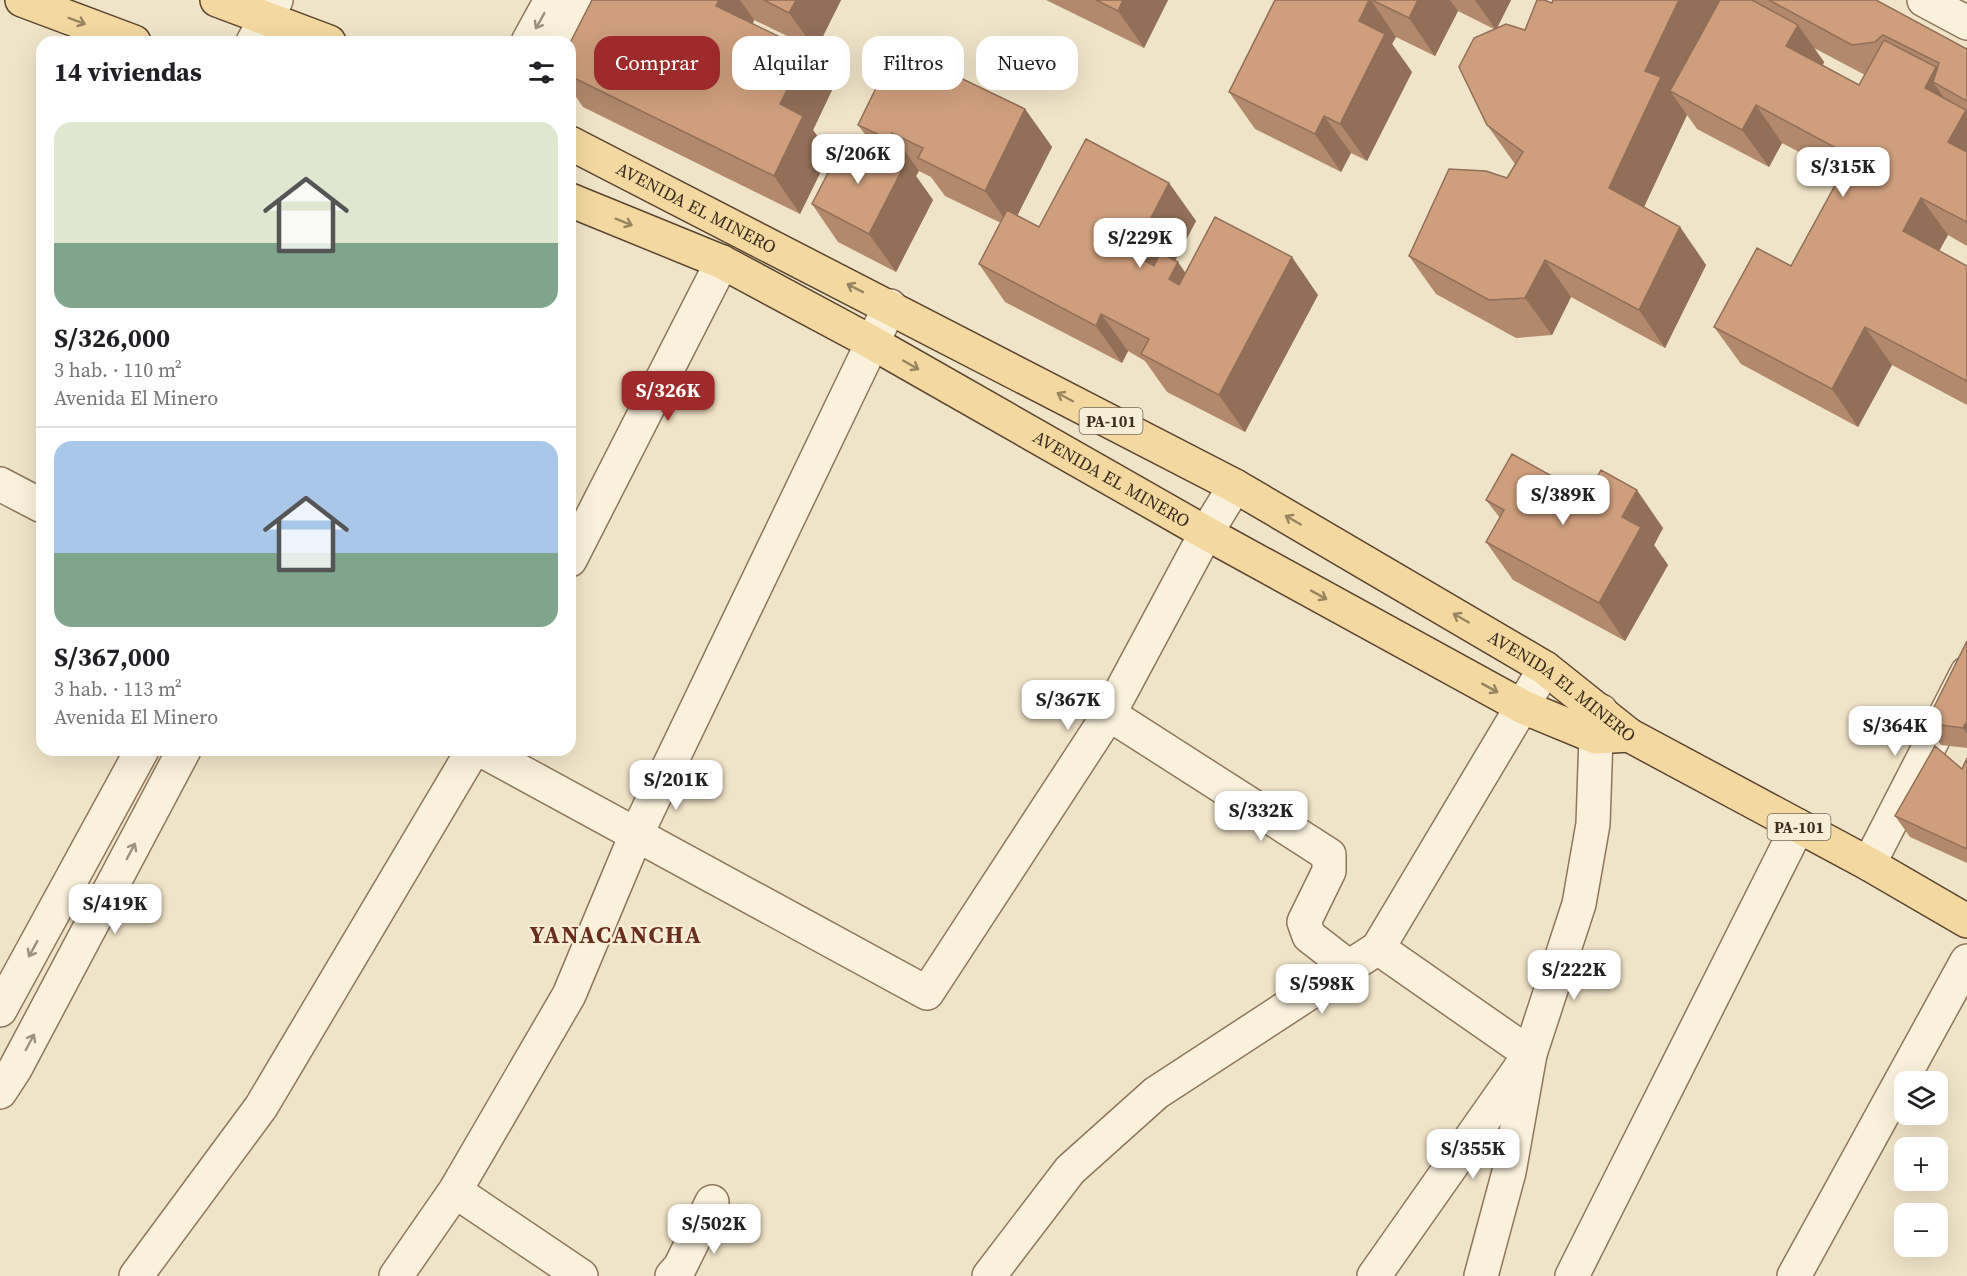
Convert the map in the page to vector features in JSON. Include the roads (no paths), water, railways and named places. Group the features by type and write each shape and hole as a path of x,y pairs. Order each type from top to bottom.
{"main road":[{"path":"22,0 118,36"},
{"path":"217,0 312,36"},
{"name":"AVENIDA EL MINERO","path":"576,146 890,306 1235,486 1545,668 1599,724"},
{"name":"AVENIDA EL MINERO","path":"576,202 722,262 871,342 1206,533 1523,706 1599,724 1629,735 1798,826"},
{"path":"674,242 693,206"},
{"name":"PA-101","path":"1798,826 1967,921"}],"street":[{"path":"531,36 551,0"},
{"path":"565,36 585,0"},
{"path":"1924,0 1967,23"},
{"path":"576,548 722,262"},
{"path":"396,1276 455,1191 570,995 636,834 890,306"},
{"path":"0,484 36,504"},
{"path":"492,756 927,993 1109,714 1206,533 1235,486"},
{"path":"988,1276 1070,1170 1156,1093 1378,948 1545,668"},
{"path":"1869,864 1967,673"},
{"path":"1109,714 1329,855 1329,871 1304,922 1310,936 1349,967"},
{"path":"1481,1276 1509,1172 1530,1054 1579,904 1593,824 1599,724"},
{"path":"0,1010 139,756"},
{"path":"0,1092 15,1069 181,756"},
{"path":"136,1276 261,1107 469,756"},
{"path":"1572,1276 1798,826"},
{"path":"1378,948 1530,1054"},
{"path":"1794,1276 1967,962"},
{"path":"1374,1276 1530,1054"},
{"path":"455,1191 581,1276"},
{"path":"672,1276 680,1267 712,1202"}],"district":[{"name":"YANACANCHA","path":"616,935"}]}
